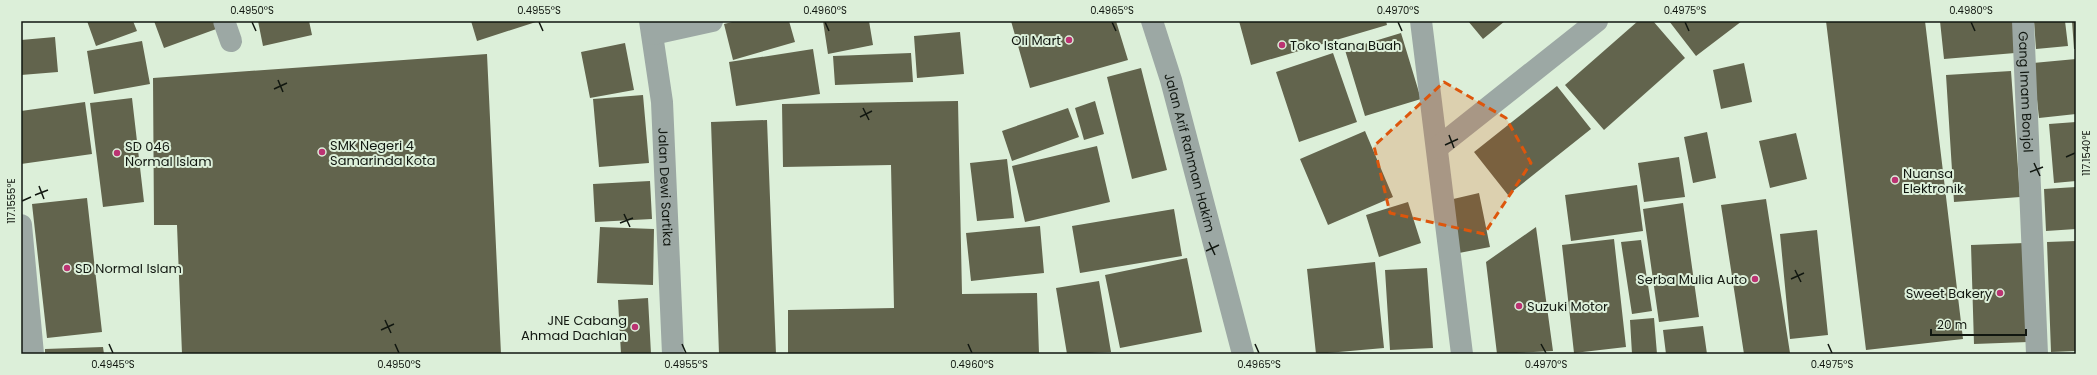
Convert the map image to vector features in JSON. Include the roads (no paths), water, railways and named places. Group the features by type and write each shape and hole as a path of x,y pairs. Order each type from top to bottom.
{"street":[{"path":"224,21 231,41"},
{"path":"651,27 712,21"},
{"name":"Jalan Arif Rahman Hakim","path":"1152,21 1171,80 1242,354"},
{"path":"1421,21 1462,354"},
{"path":"1437,148 1597,21"},
{"name":"Gang Imam Bonjol","path":"2023,21 2037,354"},
{"name":"Jalan Dewi Sartika","path":"651,27 662,102 672,354"},
{"path":"21,226 33,354"}],"place":[{"name":"Oli Mart","path":"1069,40"},
{"name":"Toko Istana Buah","path":"1282,45"},
{"name":"SMK Negeri 4 Samarinda Kota","path":"322,152"},
{"name":"SD 046 Normal Islam","path":"117,153"},
{"name":"Nuansa Elektronik","path":"1895,180"},
{"name":"SD Normal Islam","path":"67,268"},
{"name":"Serba Mulia Auto","path":"1755,279"},
{"name":"Sweet Bakery","path":"2000,293"},
{"name":"Suzuki Motor","path":"1519,306"},
{"name":"JNE Cabang Ahmad Dachlan","path":"635,327"}]}
